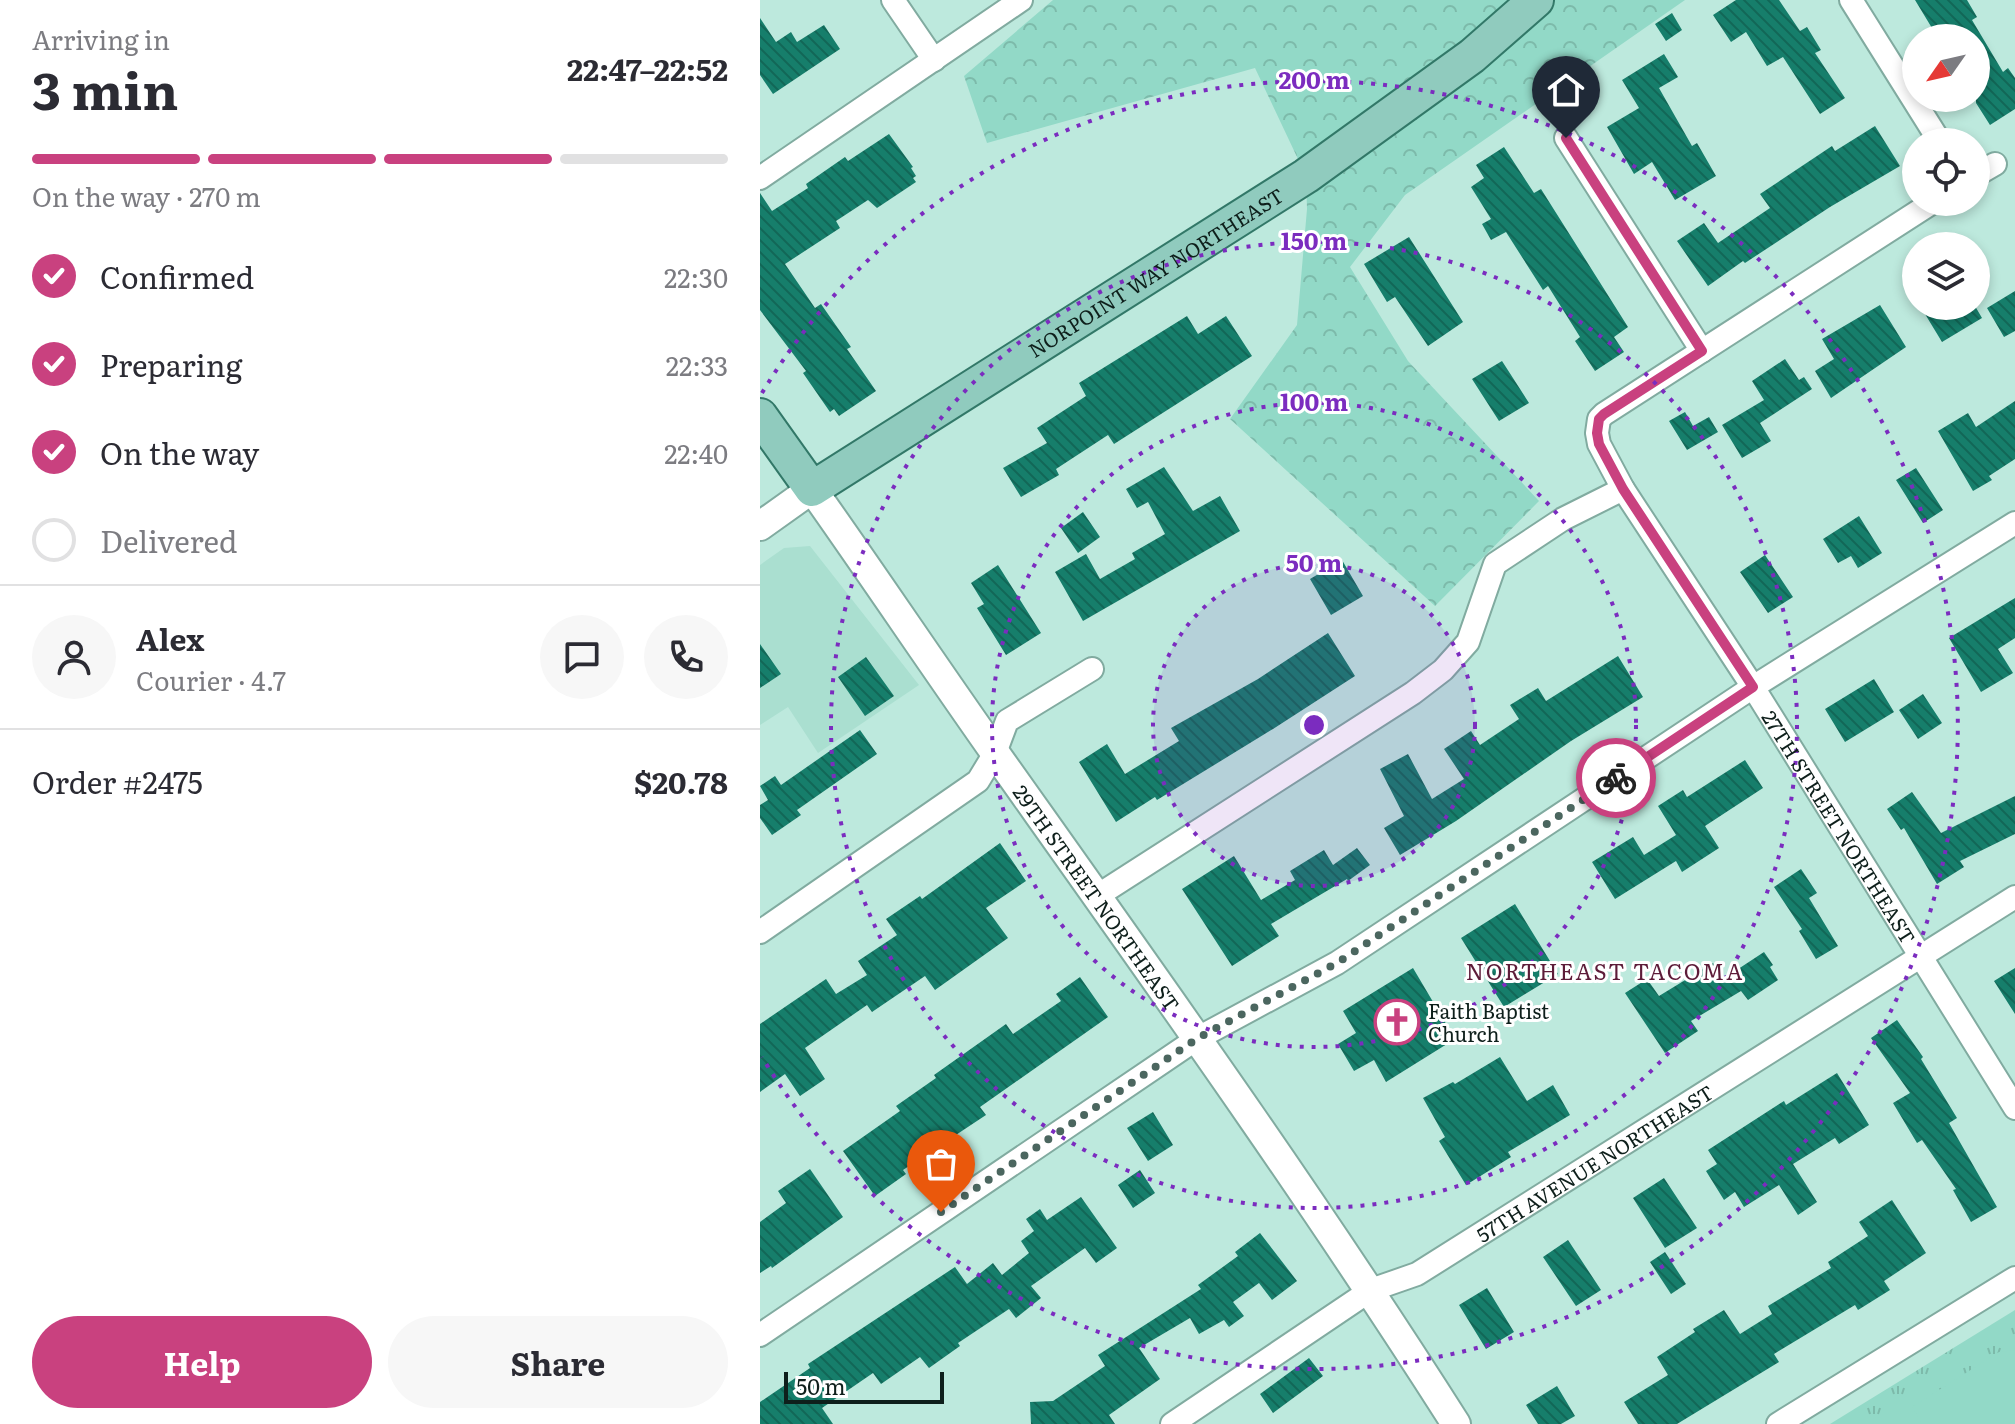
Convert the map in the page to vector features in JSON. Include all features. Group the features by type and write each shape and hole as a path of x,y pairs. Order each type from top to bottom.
{"main road":[{"name":"NORPOINT WAY NORTHEAST","path":"812,489 1293,185 1472,56 1536,0"},
{"name":"29TH STREET NORTHEAST","path":"760,416 812,489"}],"street":[{"path":"893,0 934,60"},
{"path":"760,178 1021,0"},
{"path":"1851,0 1931,128"},
{"path":"1566,138 1702,351 1911,216"},
{"name":"27TH STREET NORTHEAST","path":"1702,351 1604,414 1597,433 1599,444 1623,489 1753,687 2015,1108"},
{"name":"NORPOINT WAY NORTHEAST","path":"760,526 812,489"},
{"name":"29TH STREET NORTHEAST","path":"812,489 1198,1038 1371,1290 1456,1424"},
{"path":"1097,896 1400,702 1443,670 1468,642 1495,564 1563,519 1623,489"},
{"path":"760,1335 1198,1038 1337,963 1753,687 2015,523"},
{"path":"760,932 978,781 995,753 1007,721 1092,669"},
{"name":"57TH AVENUE NORTHEAST","path":"1172,1424 1371,1290 1417,1274 2015,897"},
{"path":"1778,1424 2015,1278"}],"shaded area":[{"path":"810,546 919,685 818,753 788,707 760,725 760,565 784,548"}],"green space":[{"path":"1053,0 1685,0 1405,195 1350,267 1408,361 1539,501 1435,606 1230,419 1297,325 1307,209 1306,176 1255,68 987,143 964,76"},
{"path":"2015,1310 2015,1424 1830,1424"},
{"path":"2015,1350 2015,1424 1918,1424 1921,1422 1912,1407 1999,1352"}],"building":[{"path":"1736,0 1779,0 1800,31 1807,27 1821,50 1815,53 1845,98 1820,114 1783,57 1767,66 1746,32 1731,42 1713,15"},
{"path":"1915,0 1967,0 1977,17 1972,20 1974,24 1930,24"},
{"path":"1672,13 1682,30 1666,41 1655,24"},
{"path":"760,18 776,42 791,32 797,42 824,25 840,49 773,94 760,75"},
{"path":"1990,50 2003,72 2008,68 2015,78 2015,109 1990,125 1982,112 1990,112"},
{"path":"1664,54 1678,77 1659,88 1692,146 1697,143 1716,176 1675,200 1652,162 1634,174 1607,127 1639,108 1622,80"},
{"path":"1875,126 1900,166 1745,263 1743,261 1708,286 1677,241 1704,223 1718,243 1770,208 1760,194 1832,146 1835,151"},
{"path":"889,134 913,167 916,182 877,208 868,200 836,221 840,228 785,264 815,308 821,304 876,391 839,416 834,409 830,412 803,373 806,371 760,310 760,193 772,211 808,188 806,184 845,157 848,161"},
{"path":"1504,147 1534,193 1541,189 1628,327 1614,337 1624,352 1595,371 1575,341 1580,337 1548,286 1543,290 1506,232 1491,240 1482,224 1491,219 1471,187 1484,178 1476,165"},
{"path":"1409,237 1463,322 1428,346 1395,297 1387,302 1364,264"},
{"path":"2015,291 2015,331 2004,337 1990,313 1990,306"},
{"path":"1880,305 1906,347 1831,398 1815,371 1834,359 1822,339"},
{"path":"1187,316 1198,334 1226,316 1252,356 1114,444 1108,435 1056,469 1059,475 1021,497 1003,468 1047,443 1037,428 1086,396 1079,383"},
{"path":"1929,320 1979,320 1942,342"},
{"path":"1785,359 1799,380 1804,377 1812,389 1760,423 1771,441 1742,458 1722,425 1764,400 1752,381"},
{"path":"1502,361 1529,403 1499,421 1472,379"},
{"path":"2015,401 2015,459 1989,476 1992,480 1973,491 1938,431 1968,413 1976,427"},
{"path":"1685,412 1693,426 1709,417 1718,432 1687,450 1669,421"},
{"path":"1164,467 1193,511 1220,496 1240,531 1083,621 1055,572 1086,554 1100,579 1135,559 1132,553 1165,534 1148,502 1137,508 1126,489"},
{"path":"1916,468 1943,510 1923,523 1896,480"},
{"path":"1083,512 1100,537 1078,553 1061,528"},
{"path":"1859,516 1882,553 1858,568 1851,556 1838,563 1823,539"},
{"path":"1765,555 1793,597 1768,613 1740,572"},
{"path":"1342,560 1363,596 1331,615 1310,579"},
{"path":"998,565 1041,633 1006,655 977,608 984,604 971,583"},
{"path":"2015,598 2015,638 1998,649 2013,673 1981,692 1949,638"},
{"path":"1328,633 1355,676 1157,800 1155,797 1116,822 1079,762 1107,744 1125,774 1179,741 1171,728 1258,679"},
{"path":"760,644 781,674 760,688"},
{"path":"1618,656 1643,697 1400,855 1384,828 1404,816 1380,769 1408,754 1432,799 1464,779 1444,749 1471,731 1480,745 1519,719 1510,705 1538,688 1546,701"},
{"path":"866,657 894,696 865,716 838,677"},
{"path":"1874,679 1894,712 1845,742 1825,709"},
{"path":"1923,694 1942,723 1918,739 1899,710"},
{"path":"860,730 877,754 797,810 801,815 772,835 760,818 760,805 768,800 760,786 775,776 781,785"},
{"path":"1745,760 1763,788 1705,826 1719,848 1682,872 1676,861 1615,899 1592,862 1633,837 1644,855 1676,835 1658,806 1683,790 1687,797"},
{"path":"1912,792 1941,833 2015,796 2015,834 1960,861 1964,867 1937,884 1904,828 1901,830 1887,809"},
{"path":"1000,843 1026,881 986,908 1008,938 935,990 925,976 872,1012 867,1005 805,1048 825,1079 800,1096 785,1074 760,1092 760,1024 826,979 836,994 867,975 858,961 897,935 886,919 920,896 922,899"},
{"path":"1357,848 1370,865 1348,881 1271,924 1279,936 1232,966 1182,889 1234,856 1261,900 1295,880 1290,871 1324,850 1333,865"},
{"path":"1801,869 1817,893 1809,898 1838,946 1816,959 1799,931 1802,929 1774,887"},
{"path":"1515,904 1558,974 1504,1007 1461,938"},
{"path":"1764,952 1778,980 1748,1000 1741,991 1691,1021 1698,1031 1665,1053 1625,993 1647,979 1659,996 1713,963 1723,979"},
{"name":"Faith Baptist Church","path":"1413,968 1455,1039 1386,1082 1374,1060 1354,1071 1338,1044 1356,1033 1343,1011"},
{"path":"2015,968 2015,1014 1994,981"},
{"path":"1080,977 1108,1017 980,1107 986,1115 903,1170 906,1174 875,1196 843,1151 900,1111 896,1106 936,1078 934,1075 1006,1024 1013,1034 1061,1001 1056,994"},
{"path":"1897,1020 1923,1057 1921,1059 1957,1118 1949,1123 1997,1207 1971,1222 1953,1190 1956,1189 1922,1140 1917,1143 1893,1103 1910,1093 1871,1038"},
{"path":"1500,1057 1527,1101 1553,1085 1570,1115 1508,1152 1511,1157 1466,1185 1439,1141 1445,1137 1423,1098 1453,1082 1455,1084"},
{"path":"1837,1073 1869,1125 1839,1144 1835,1138 1793,1164 1817,1202 1798,1215 1779,1185 1744,1207 1735,1192 1724,1200 1706,1171 1717,1164 1708,1150 1784,1101 1786,1105"},
{"path":"1153,1112 1173,1145 1148,1161 1127,1128"},
{"path":"810,1169 843,1217 772,1268 760,1273 760,1222 786,1203 778,1191"},
{"path":"1140,1170 1155,1193 1133,1208 1118,1185"},
{"path":"1664,1178 1697,1228 1665,1248 1633,1198"},
{"path":"1081,1197 1117,1248 1096,1263 1085,1248 1031,1286 1041,1298 1016,1318 1009,1309 958,1343 960,1346 929,1368 920,1357 881,1384 873,1373 822,1408 833,1424 760,1424 760,1402 810,1368 808,1364 955,1267 967,1284 993,1263 1002,1275 1029,1253 1021,1241 1034,1231 1026,1219 1040,1209 1047,1220"},
{"path":"1892,1200 1926,1253 1884,1281 1890,1290 1858,1310 1855,1305 1774,1354 1779,1362 1677,1424 1638,1424 1624,1402 1668,1375 1657,1357 1724,1310 1740,1334 1772,1314 1768,1306 1831,1268 1828,1262 1868,1236 1859,1222"},
{"path":"1260,1233 1297,1281 1272,1300 1259,1283 1233,1302 1244,1316 1229,1327 1224,1320 1199,1334 1190,1318 1139,1348 1160,1379 1109,1415 1115,1424 1031,1424 1030,1402 1053,1401 1105,1366 1098,1355 1201,1289 1198,1285 1238,1256 1235,1252"},
{"path":"1568,1240 1601,1290 1576,1306 1543,1257"},
{"path":"1665,1252 1686,1284 1671,1294 1650,1262"},
{"path":"1487,1288 1514,1332 1486,1349 1459,1305"},
{"path":"1309,1358 1323,1376 1273,1413 1260,1394"},
{"path":"1557,1386 1575,1416 1561,1424 1538,1424 1526,1405"}],"way so far":[{"path":"941,1212 1198,1038 1337,963 1616,778"}],"place":[{"name":"Faith Baptist Church","path":"1397,1022"}],"district":[{"name":"NORTHEAST TACOMA","path":"1605,970"}],"route":[{"path":"1566,138 1702,351 1604,414 1599,419 1599,444 1623,489 1753,687 1616,778"}]}
